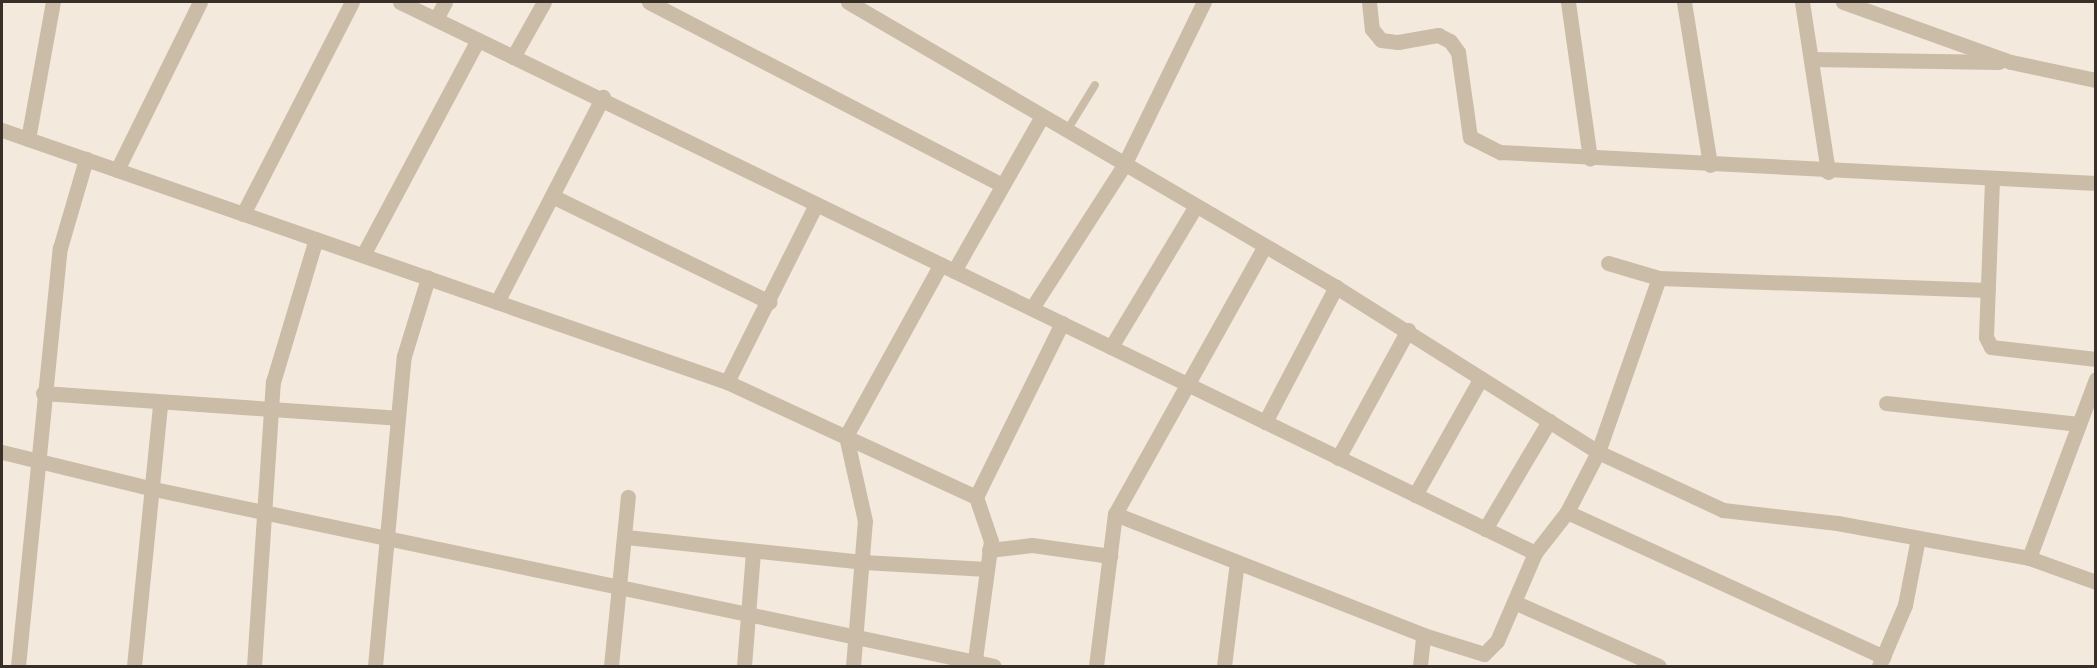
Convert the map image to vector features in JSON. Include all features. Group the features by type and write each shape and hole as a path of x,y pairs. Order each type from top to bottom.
{"street":[{"path":"28,139 53,2"},
{"path":"117,170 200,2"},
{"path":"243,214 352,2"},
{"path":"400,2 513,57 603,97 816,204 1535,553"},
{"path":"436,19 445,2"},
{"path":"513,57 544,2"},
{"path":"649,2 1002,185"},
{"path":"848,2 1065,133 1336,286 1598,452 1723,510 1918,538 2029,558 2096,582"},
{"path":"1032,308 1124,166 1204,2"},
{"path":"1369,2 1372,28 1381,40 1398,42 1438,35 1450,41 1458,52 1470,137 1482,147 1590,158 1828,172 2096,183"},
{"path":"1568,2 1590,158"},
{"path":"1684,2 1710,165"},
{"path":"1802,2 1828,172"},
{"path":"1843,2 2011,62 2096,80"},
{"path":"363,255 478,40"},
{"path":"1811,59 2011,62"},
{"path":"497,302 603,97"},
{"path":"853,666 864,562 865,521 846,436 1041,118"},
{"path":"2,130 728,382 976,497 987,519 989,550 974,665"},
{"path":"18,666 43,393 60,248 86,159"},
{"path":"1992,180 1986,337 1991,347 2096,359"},
{"path":"552,196 769,302"},
{"path":"728,382 816,204"},
{"path":"1111,347 1195,207"},
{"path":"254,666 273,411 283,334 316,239"},
{"path":"1096,666 1116,514 1190,385 1265,246"},
{"path":"1608,263 1659,278 1988,290"},
{"path":"375,666 404,356 428,278"},
{"path":"1116,514 1423,635 1484,654 1497,641 1535,553 1568,512 1598,452 1659,278"},
{"path":"1265,422 1336,286"},
{"path":"976,497 1062,323"},
{"path":"1338,458 1408,330"},
{"path":"1415,495 1481,378"},
{"path":"2029,558 2096,379"},
{"path":"43,393 160,404 398,418"},
{"path":"1886,403 2079,424"},
{"path":"134,666 154,489 160,404"},
{"path":"1485,529 1549,421"},
{"path":"2,452 154,489 266,511 974,665 994,666"},
{"path":"611,666 626,537 628,497"},
{"path":"1568,512 1881,662 1905,605 1918,538"},
{"path":"626,537 864,562 987,569"},
{"path":"989,550 1032,545 1110,556"},
{"path":"744,666 753,551"},
{"path":"1224,666 1237,562"},
{"path":"1514,602 1659,666"},
{"path":"1420,666 1423,635"}],"lane":[{"path":"1065,133 1095,85"}]}
